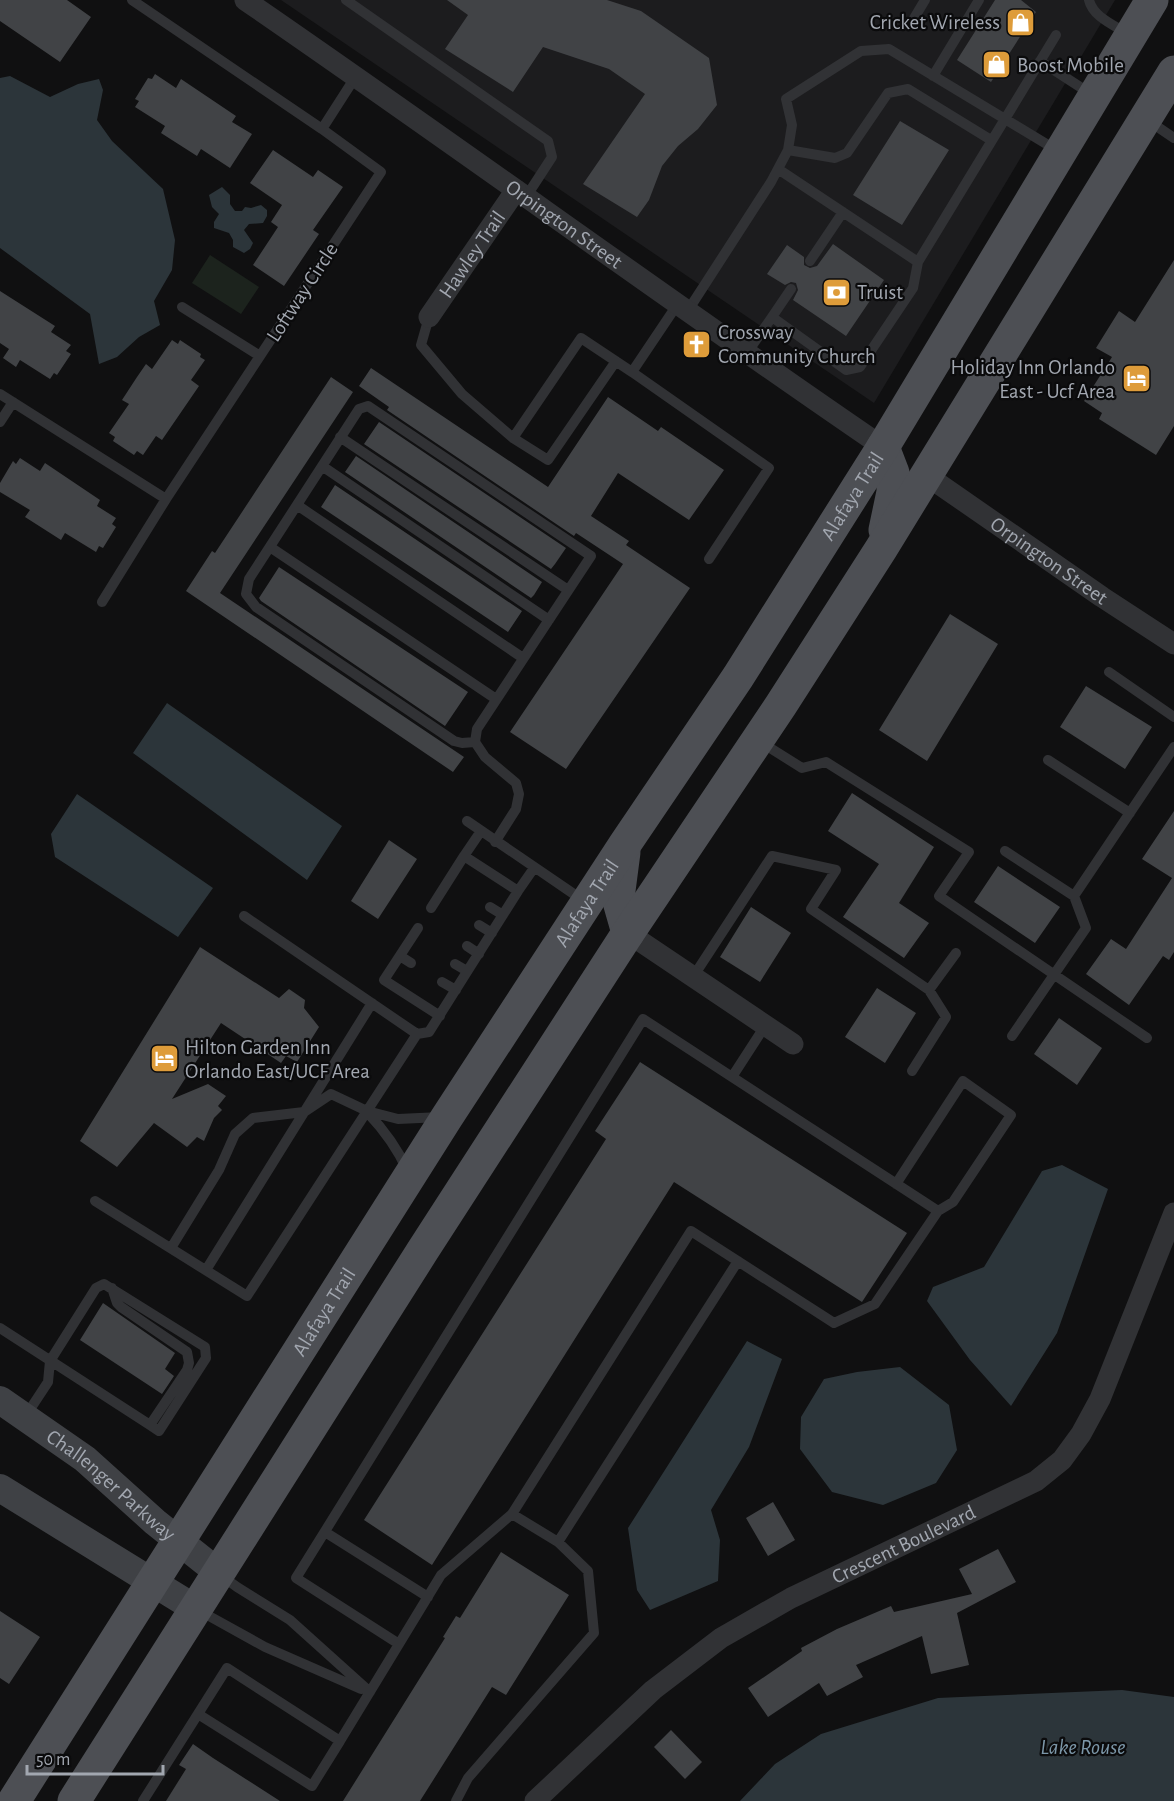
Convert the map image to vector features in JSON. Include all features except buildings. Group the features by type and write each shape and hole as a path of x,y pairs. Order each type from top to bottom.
{"main road":[{"name":"Alafaya Trail","path":"14,1801 409,1175 586,903 738,677 883,447 1152,0"},
{"path":"74,1801 628,933 881,549 1174,72"},
{"path":"881,549 893,492 893,473 883,447"},
{"path":"626,844 618,898 628,933"},
{"path":"586,903 600,933 591,991"},
{"name":"Challenger Parkway","path":"0,1400 85,1459 155,1522 219,1572"},
{"path":"0,1488 196,1609"}],"street":[{"name":"Orpington Street","path":"245,0 883,447"},
{"name":"Hawley Trail","path":"429,317 521,194"},
{"name":"Orpington Street","path":"926,475 1174,644"},
{"path":"628,933 793,1044"},
{"name":"Crescent Boulevard","path":"535,1801 653,1690 721,1638 791,1598 1036,1481 1062,1460 1081,1434 1100,1400 1174,1213"}],"lane":[{"name":"Loftway Circle","path":"102,602 166,499 381,172 322,129 132,0"},
{"path":"346,0 548,141 552,157 521,194"},
{"path":"910,25 925,0"},
{"path":"933,76 979,0"},
{"path":"1089,0 1097,15 1131,35"},
{"path":"772,317 846,370 860,367 913,288 918,262 1056,35"},
{"path":"632,372 682,308 778,169 788,150 792,124 786,99 861,51 889,49 1059,152"},
{"path":"1040,61 1094,96"},
{"path":"322,129 356,76"},
{"path":"788,150 835,158 847,153 888,93 908,88 991,140"},
{"path":"1145,119 1174,138"},
{"path":"778,169 918,262"},
{"path":"810,261 843,212"},
{"path":"747,353 791,289"},
{"path":"182,307 260,356"},
{"path":"429,317 421,345 462,394 513,438 548,460 616,361"},
{"path":"513,438 581,338 769,468 709,559"},
{"path":"0,394 166,499"},
{"path":"0,422 13,402"},
{"path":"475,742 454,741 256,606 246,594 249,579 359,409 368,406 591,556 477,729 475,742 485,757 516,783 519,794 516,809 495,842"},
{"path":"340,437 568,590"},
{"path":"322,466 549,620"},
{"path":"297,505 524,658"},
{"path":"270,547 496,699"},
{"path":"1109,672 1174,717"},
{"path":"757,740 802,768 826,762 969,852 939,896 1147,1038"},
{"path":"1074,897 1174,747"},
{"path":"1048,760 1130,813"},
{"path":"467,821 586,903"},
{"path":"431,908 481,831"},
{"path":"1005,851 1074,897 1086,928 1012,1036"},
{"path":"464,856 518,891"},
{"path":"693,977 772,856 836,870 810,909 929,990 946,1017 912,1071"},
{"path":"244,916 417,1034 429,1032 534,868"},
{"path":"449,881 460,888"},
{"path":"438,898 448,904"},
{"path":"490,907 503,915"},
{"path":"479,925 492,933"},
{"path":"418,928 384,980 440,1016"},
{"path":"412,938 423,945"},
{"path":"467,946 479,954"},
{"path":"929,990 956,953"},
{"path":"400,956 411,963"},
{"path":"455,964 467,971"},
{"path":"442,982 456,990"},
{"path":"206,1270 372,1003"},
{"path":"399,1644 296,1578 643,1019 938,1211"},
{"path":"732,1077 765,1026"},
{"path":"95,1201 247,1296 417,1034"},
{"path":"198,1714 312,1786 441,1575 512,1514 691,1231 834,1323 875,1304 938,1211 953,1202 1011,1115 963,1081 896,1184"},
{"path":"171,1248 219,1170 236,1134 253,1118 304,1112 331,1094 367,1111 398,1119 447,1117"},
{"path":"367,1111 399,1150 409,1175"},
{"path":"558,1542 738,1261"},
{"path":"25,1417 48,1382 50,1361 96,1288 104,1284 206,1347 206,1358 154,1428"},
{"path":"112,1288 117,1303 121,1307 187,1353 189,1364 187,1370 154,1428"},
{"path":"0,1329 154,1428"},
{"path":"456,1801 468,1778 594,1633 588,1571 558,1542 512,1514"},
{"path":"325,1532 428,1597"},
{"path":"219,1572 237,1587 290,1620 370,1692"},
{"path":"196,1609 266,1647 370,1692"},
{"path":"143,1801 227,1668 340,1741"}],"shaded area":[{"path":"281,0 1115,0 874,403"},
{"path":"210,255 259,287 241,314 192,283"}],"water":[{"path":"10,76 50,97 78,84 99,79 103,90 97,120 112,141 163,189 175,240 172,270 154,301 160,325 139,337 117,357 99,364 90,314 0,248 0,78"},
{"path":"222,187 230,195 230,204 235,211 261,205 267,210 263,223 249,224 244,230 253,243 244,253 233,247 233,240 229,233 214,228 214,222 219,214 212,207 209,195"},
{"path":"167,703 342,826 307,880 133,753"},
{"path":"77,794 213,888 178,937 55,857 51,834"},
{"path":"1062,1165 1108,1189 1057,1333 1011,1406 970,1360 927,1301 933,1287 984,1267 1042,1171"},
{"path":"747,1341 782,1359 749,1447 711,1510 720,1540 718,1581 650,1610 637,1590 628,1528"},
{"path":"900,1367 949,1405 957,1450 936,1483 883,1505 832,1492 800,1449 801,1417 824,1379"},
{"name":"Lake Rouse","path":"1122,1690 1174,1697 1174,1801 740,1801 775,1764 821,1734 938,1698"}],"place":[{"name":"Cricket Wireless","path":"1021,22"},
{"name":"Boost Mobile","path":"996,65"},
{"name":"Truist","path":"836,292"},
{"name":"Crossway Community Church","path":"697,344"},
{"name":"Holiday Inn Orlando East - Ucf Area","path":"1136,379"},
{"name":"Hilton Garden Inn Orlando East/UCF Area","path":"164,1059"}]}
